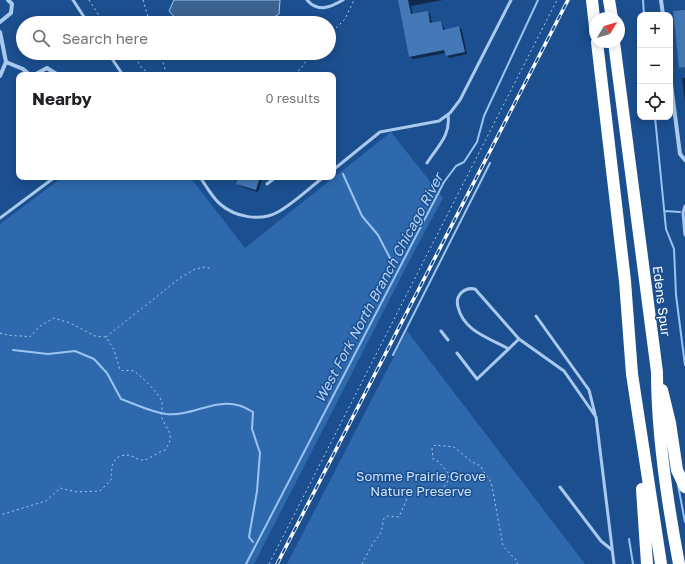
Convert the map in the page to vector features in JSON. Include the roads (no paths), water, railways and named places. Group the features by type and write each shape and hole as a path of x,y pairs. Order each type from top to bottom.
{"highway":[{"path":"609,0 611,12"},
{"path":"598,48 624,281 646,564"},
{"name":"Edens Spur","path":"615,48 657,372 657,407 672,525 679,564"},
{"path":"657,372 670,423 677,470 685,487"},
{"path":"632,374 661,564"}],"street":[{"path":"0,22 11,12 12,4 8,0"},
{"path":"661,0 663,12"},
{"path":"0,32 6,62 0,76"},
{"path":"6,62 26,72"},
{"path":"40,72 47,68 53,72"},
{"path":"671,84 680,154 685,160"}],"lane":[{"path":"73,0 83,16"},
{"path":"307,0 314,6 325,8 333,6 344,0"},
{"path":"336,168 380,132 439,121 448,115 460,100 511,0"},
{"path":"113,60 121,72"},
{"path":"427,163 448,133 448,115"},
{"path":"0,218 51,180"},
{"path":"202,180 220,204 234,213 248,217 263,217 277,212 320,180"},
{"path":"267,184 272,180"},
{"path":"685,206 683,213 685,235"},
{"path":"509,349 496,341 485,338 463,319 457,304 460,294 465,289 475,289 519,339 564,371 596,418"},
{"path":"536,316 589,390 596,418 614,564"},
{"path":"441,331 448,340"},
{"path":"457,353 477,379 519,339"},
{"path":"560,487 601,541 612,550"}],"waterway":[{"name":"West Fork North Branch Chicago River","path":"246,564 444,182 456,166 464,162 477,142 484,116 538,0"},
{"path":"643,0 644,12"},
{"path":"655,120 666,229 674,249 676,295 685,365"},
{"path":"393,355 490,163"},
{"path":"343,174 362,216 378,235 390,258 396,260"},
{"path":"665,211 680,212"},
{"path":"13,350 48,354 75,351 94,359 107,373 121,399 155,412 178,414 220,404 241,406 253,412 252,429 260,453 257,491 249,537 253,542"},
{"path":"678,485 685,522"},
{"path":"629,539 633,564"}],"railway":[{"path":"277,564 568,0"}],"park label":[{"name":"Somme Prairie Grove Nature Preserve","path":"421,484"}]}
